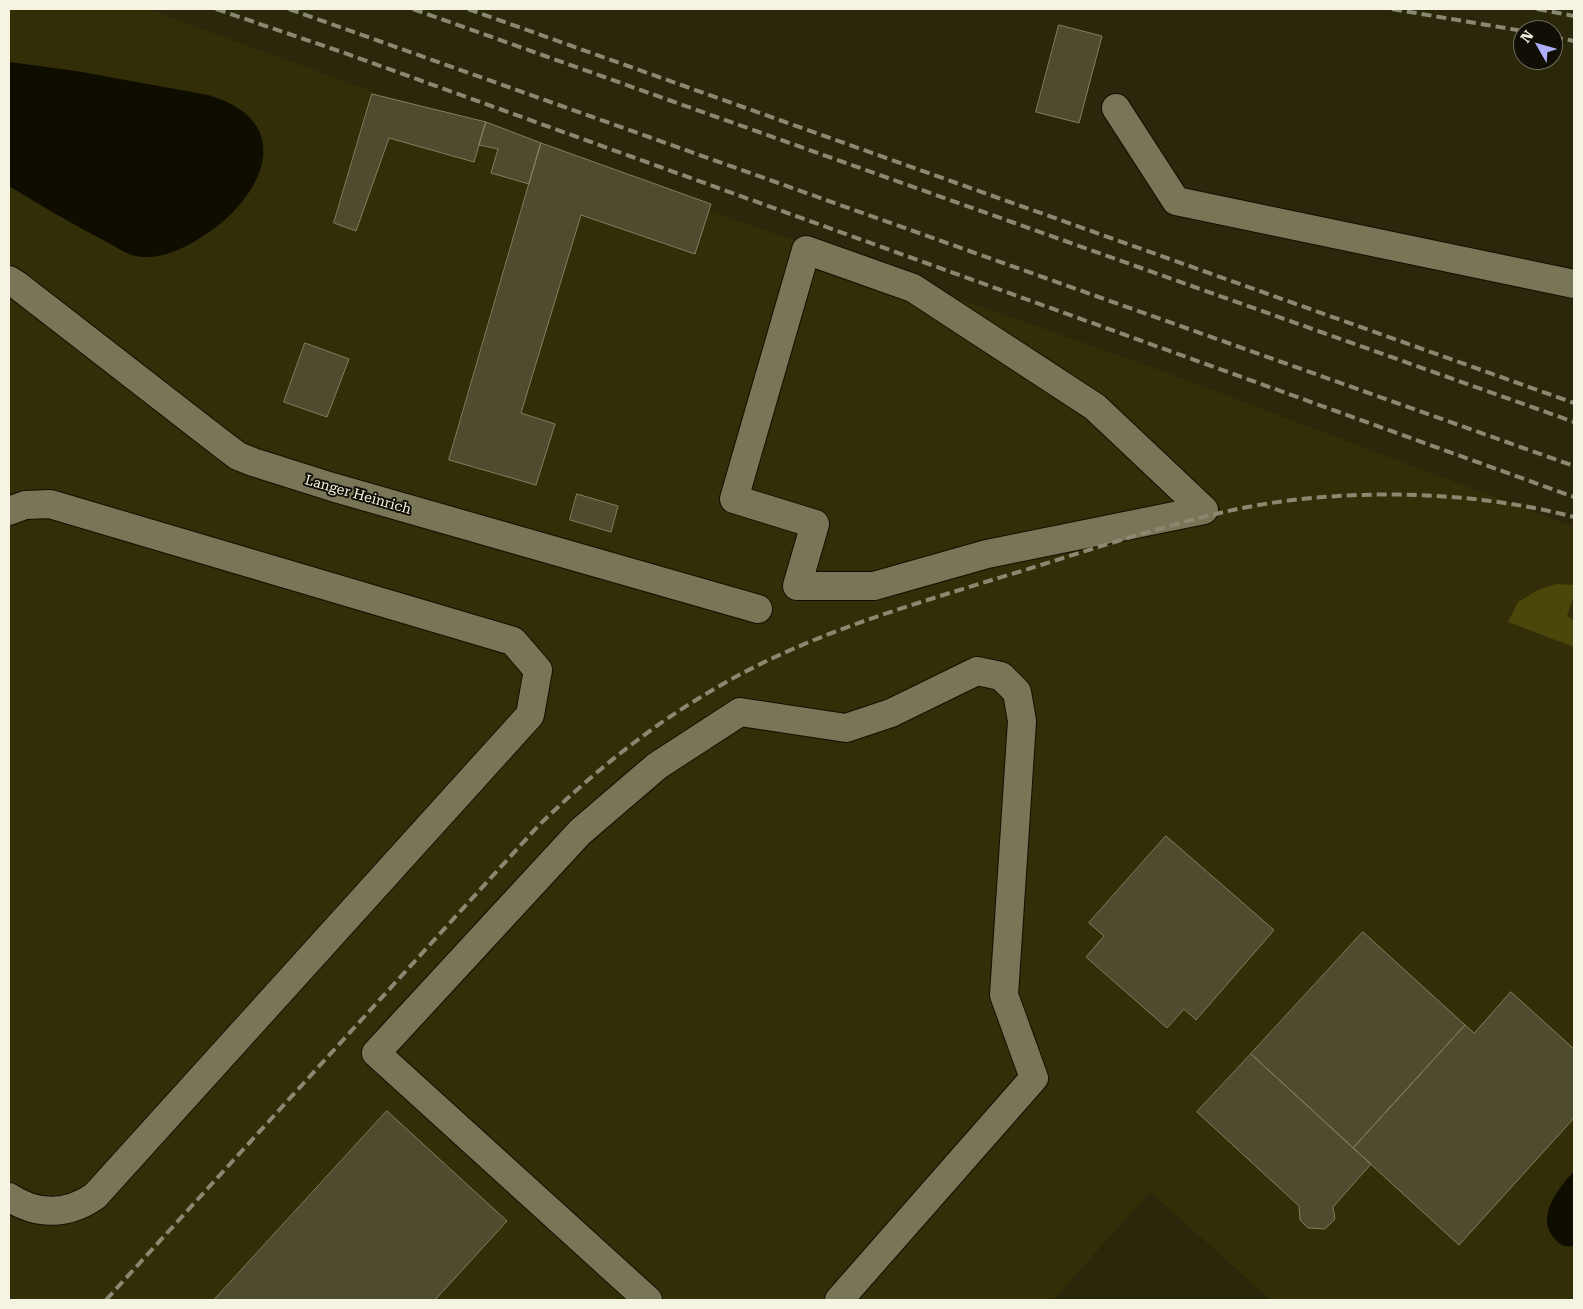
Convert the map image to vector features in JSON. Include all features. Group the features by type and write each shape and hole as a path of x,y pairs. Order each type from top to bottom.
{"street":[{"path":"1116,108 1176,201 1574,284"},
{"path":"806,250 913,288 1094,408 1204,510 987,554 874,586 797,586 815,524 734,499 806,250"},
{"name":"Langer Heinrich","path":"9,280 238,456 332,488 758,609"},
{"path":"9,511 25,505 50,504 513,641 538,670 530,715 96,1196 75,1208 51,1212 27,1208 9,1198"},
{"path":"648,1300 376,1053 580,832 657,766 740,712 846,728 891,712 977,671 1001,676 1017,692 1022,720 1004,995 1034,1078 839,1300"}],"shaded area":[{"path":"9,9 148,9 371,91 1149,366 1574,527 1574,1300 1271,1300 1150,1192 1053,1300 9,1300"},
{"path":"9,62 76,71 208,95 237,107 255,124 263,143 262,163 254,184 240,204 222,223 187,246 173,252 150,257 138,257 123,251 9,186"},
{"path":"1556,584 1574,585 1574,596 1567,616 1574,620 1574,647 1508,622 1518,602 1538,590"},
{"path":"1574,1171 1574,1246 1568,1246 1556,1241 1549,1230 1547,1221 1551,1203"}],"building":[{"path":"1059,25 1102,36 1079,123 1036,112"},
{"path":"372,94 486,122 474,162 389,138 356,231 334,223"},
{"path":"486,122 541,143 529,184 491,173 498,149 479,145"},
{"path":"541,143 711,204 695,254 581,215 521,413 555,424 536,485 449,460"},
{"path":"305,343 349,359 327,417 284,402"},
{"path":"577,494 618,506 611,532 570,520"},
{"path":"1166,836 1274,930 1196,1020 1184,1009 1167,1028 1086,957 1104,936 1089,923"},
{"path":"1363,932 1465,1025 1353,1148 1251,1054"},
{"path":"1511,992 1574,1049 1574,1118 1459,1245 1353,1148 1465,1025 1474,1033"},
{"path":"1251,1054 1371,1164 1333,1207 1335,1219 1325,1229 1308,1228 1300,1220 1299,1206 1197,1112"},
{"path":"387,1111 507,1221 435,1300 214,1300"}],"railway":[{"path":"216,9 339,51 1574,497"},
{"path":"289,9 1574,466"},
{"path":"413,9 1574,422"},
{"path":"468,9 1574,403"},
{"path":"1392,9 1513,29"},
{"path":"1537,9 1574,16"},
{"path":"1563,39 1574,41"},
{"path":"106,1300 539,825 602,768 645,734 716,688 749,670 816,639 886,613 1166,527 1265,504 1309,498 1399,495 1490,501 1574,517"}]}
